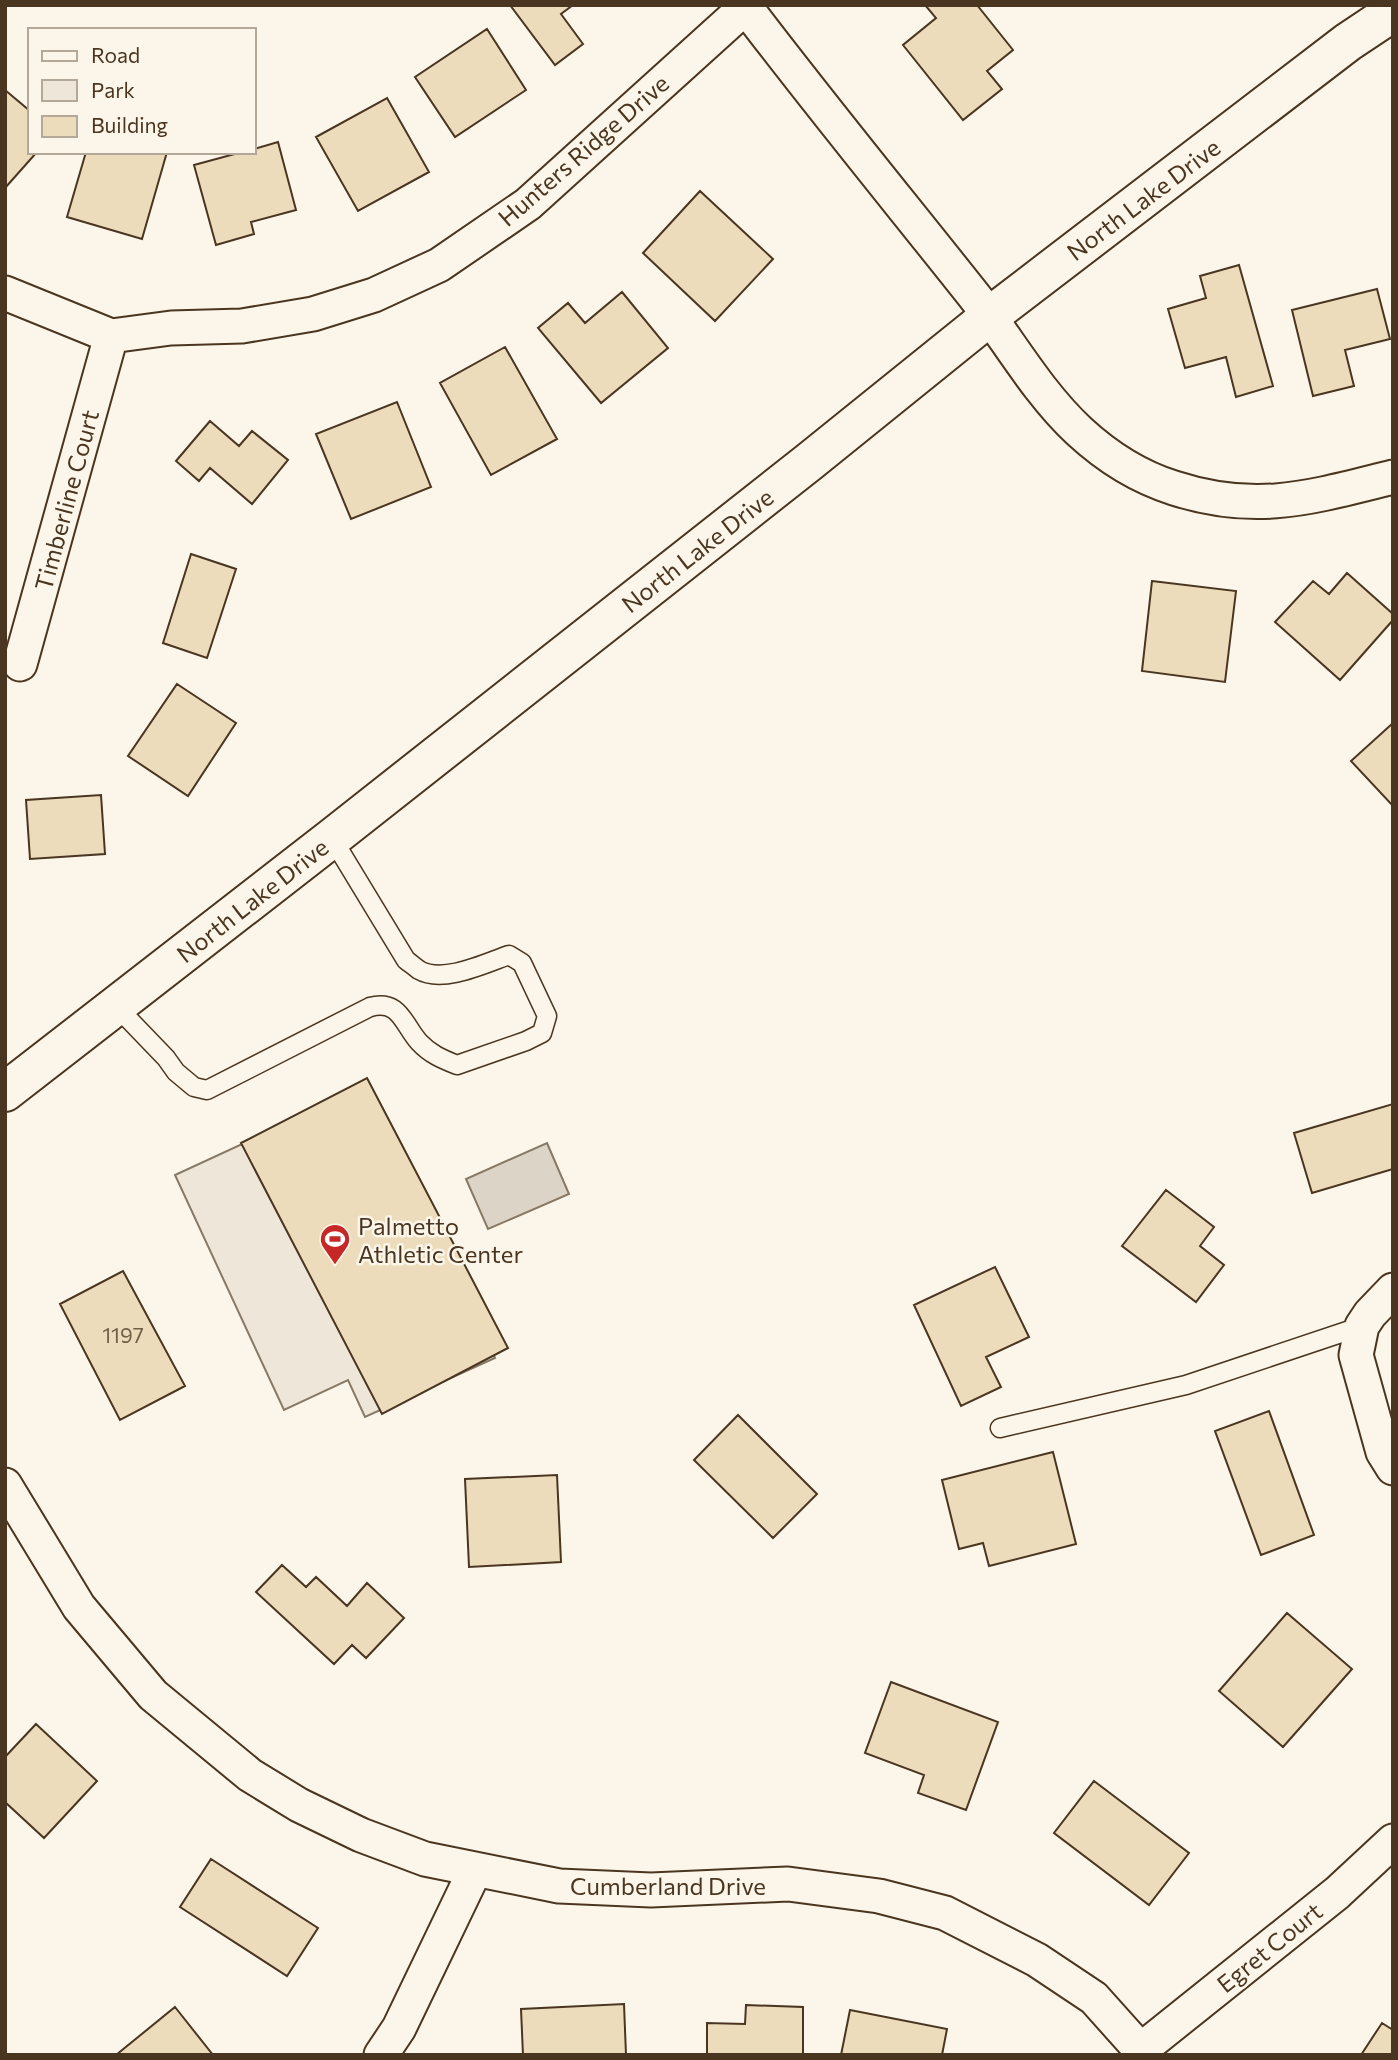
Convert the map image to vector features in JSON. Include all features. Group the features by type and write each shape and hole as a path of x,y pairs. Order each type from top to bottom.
{"main road":[{"name":"North Lake Drive","path":"5,1092 332,838 990,316 1348,42 1393,12"}],"street":[{"name":"Hunters Ridge Drive","path":"5,293 111,336 170,328 242,326 313,314 374,295 439,265 528,204 746,6 990,316 1054,404 1106,454 1138,473 1172,487 1207,497 1243,502 1280,502 1317,496 1393,477"},
{"name":"Timberline Court","path":"20,664 111,336"},
{"path":"1393,1290 1362,1326 1356,1355 1383,1452 1393,1468"},
{"name":"Cumberland Drive","path":"5,1485 79,1607 153,1695 250,1775 299,1805 360,1835 425,1859 559,1886 651,1890 788,1884 878,1896 945,1913 1037,1960 1094,1998 1143,2052"},
{"name":"Egret Court","path":"1143,2052 1337,1893 1393,1841"},
{"path":"381,2055 399,2028 475,1870"}],"lane":[{"path":"115,1005 176,1072 194,1087 207,1090 370,1007 382,1004 397,1011 418,1041 434,1056 457,1065 542,1033 547,1016 522,963 509,955 461,972 436,975 421,971 406,960 332,838"},
{"path":"1000,1428 1186,1385 1362,1326"}],"green space":[{"name":"Palmetto Athletic Center","path":"368,1086 495,1358 365,1417 348,1380 284,1410 175,1175"}],"shaded area":[{"path":"547,1143 569,1194 488,1229 466,1179"}],"building":[{"path":"510,5 573,5 561,14 583,44 555,65"},
{"path":"925,5 977,5 1013,50 987,71 1002,89 963,120 903,45 936,18"},
{"path":"487,29 526,90 455,137 415,77"},
{"path":"5,90 28,109 28,154 35,154 5,188"},
{"path":"387,98 429,172 358,211 316,137"},
{"path":"278,142 296,210 251,222 254,234 216,245 194,165 235,154 256,154 256,148"},
{"path":"85,154 166,154 142,239 67,217"},
{"path":"700,191 773,259 715,321 643,253"},
{"path":"1239,265 1273,386 1236,397 1226,357 1185,368 1168,309 1206,298 1200,276"},
{"path":"1377,289 1390,339 1345,350 1354,386 1313,396 1292,310"},
{"path":"622,292 668,348 601,403 538,328 568,303 585,323"},
{"path":"505,347 557,439 491,475 440,383"},
{"path":"397,402 431,487 351,519 316,434"},
{"path":"210,421 239,446 252,431 288,460 252,504 210,468 199,481 176,461"},
{"path":"191,554 236,569 207,658 163,643"},
{"path":"1347,573 1393,614 1393,620 1340,680 1275,622 1313,581 1329,594"},
{"path":"1152,581 1236,591 1225,682 1142,671"},
{"path":"177,684 236,723 188,796 128,756"},
{"path":"1393,723 1393,806 1351,761"},
{"path":"101,795 105,854 30,859 26,800"},
{"name":"Palmetto Athletic Center","path":"367,1078 508,1348 382,1414 241,1143"},
{"path":"1393,1104 1393,1169 1312,1193 1294,1133"},
{"path":"1166,1190 1214,1227 1200,1246 1224,1265 1196,1302 1122,1246"},
{"path":"995,1267 1029,1337 986,1357 1001,1387 961,1406 914,1305"},
{"path":"123,1271 185,1386 120,1420 60,1304"},
{"path":"1269,1411 1314,1535 1261,1555 1215,1431"},
{"path":"738,1415 817,1494 773,1538 694,1460"},
{"path":"1053,1452 1076,1544 989,1566 983,1543 959,1549 942,1480"},
{"path":"557,1475 561,1562 469,1567 465,1479"},
{"path":"282,1565 306,1587 316,1577 347,1606 367,1583 404,1618 366,1658 352,1645 334,1664 256,1592"},
{"path":"1287,1613 1352,1669 1283,1747 1219,1691"},
{"path":"891,1682 998,1722 966,1810 918,1793 924,1775 865,1753"},
{"path":"36,1724 97,1781 44,1838 5,1802 5,1757"},
{"path":"1094,1781 1189,1853 1149,1905 1054,1833"},
{"path":"211,1859 318,1928 287,1976 180,1907"},
{"path":"624,2004 626,2055 523,2055 521,2009"},
{"path":"746,2005 803,2007 803,2055 707,2055 707,2023 745,2024"},
{"path":"175,2007 213,2055 116,2055"},
{"path":"850,2010 947,2029 942,2055 841,2055"},
{"path":"1382,2023 1393,2030 1393,2055 1361,2055"}],"place":[{"name":"Palmetto Athletic Center","path":"335,1266"}]}
